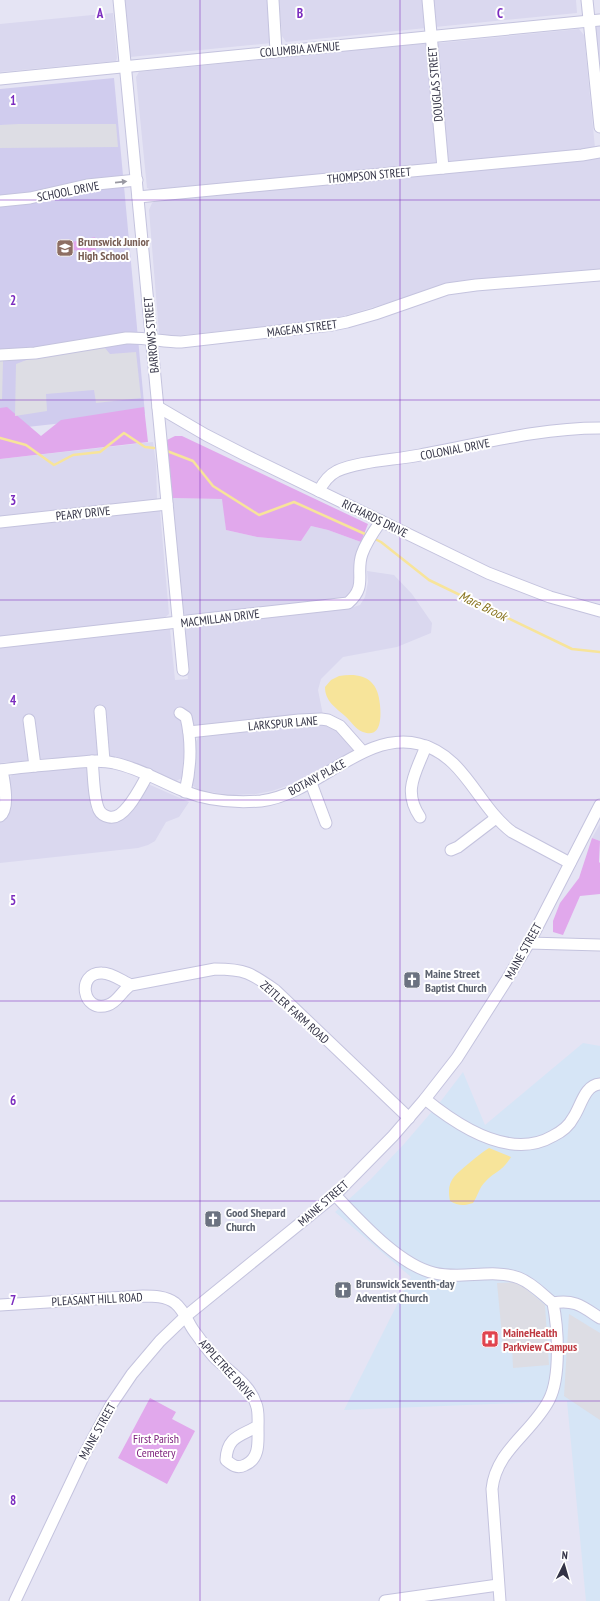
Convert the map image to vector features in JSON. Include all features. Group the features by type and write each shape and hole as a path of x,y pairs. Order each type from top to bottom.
{"street":[{"name":"BARROWS STREET","path":"119,0 182,670"},
{"path":"272,0 276,51"},
{"name":"DOUGLAS STREET","path":"428,0 443,168"},
{"path":"587,0 595,20 600,127"},
{"name":"COLUMBIA AVENUE","path":"0,79 595,20"},
{"name":"THOMPSON STREET","path":"138,197 582,155 600,152"},
{"name":"SCHOOL DRIVE","path":"0,201 30,198 87,185 137,180"},
{"name":"MAGEAN STREET","path":"0,355 35,353 126,338 138,337 160,342 181,342 332,325 375,314 447,289 476,285 600,275"},
{"name":"RICHARDS DRIVE","path":"158,407 213,438 319,491 509,582 550,597 600,612"},
{"name":"COLONIAL DRIVE","path":"319,491 331,474 345,468 419,456 557,430 600,428"},
{"name":"PEARY DRIVE","path":"0,522 167,504"},
{"name":"MACMILLAN DRIVE","path":"0,642 348,603 359,592 359,562 369,538 381,521"},
{"path":"100,711 104,761"},
{"path":"180,713 186,717 191,752 189,778 185,792"},
{"name":"LARKSPUR LANE","path":"189,732 321,719 328,720 340,726 349,734 363,752"},
{"path":"29,720 35,766"},
{"name":"BOTANY PLACE","path":"1,770 104,761 130,767 185,792 208,799 246,802 283,796 311,784 363,752 381,745 409,742 426,746 451,760 472,785 496,818 512,832 570,863"},
{"path":"420,817 413,804 411,789 426,746"},
{"path":"92,761 97,803 100,812 111,818 119,816 126,809 148,774"},
{"path":"0,816 5,809 6,802 1,770"},
{"path":"311,784 326,823"},
{"name":"MAINE STREET","path":"15,1601 84,1453 111,1405 143,1360 186,1316 335,1195 394,1136 425,1099 478,1028 529,943 599,808"},
{"path":"451,850 458,847 496,818"},
{"path":"529,943 600,945"},
{"name":"ZEITLER FARM ROAD","path":"131,985 215,969 230,969 251,974 275,990 409,1118"},
{"path":"425,1099 453,1119 479,1134 506,1143 520,1145 548,1139 561,1132 572,1120 584,1095 590,1088 600,1084"},
{"path":"335,1195 379,1238 402,1258 414,1266 434,1273 448,1275 490,1274 510,1276 526,1281 553,1303 556,1323 557,1362 553,1392 544,1409 500,1463 493,1480 492,1489 500,1601"},
{"name":"PLEASANT HILL ROAD","path":"0,1305 150,1296 164,1298 174,1302 186,1316"},
{"path":"553,1303 564,1301 578,1303 600,1318"},
{"name":"APPLETREE DRIVE","path":"186,1316 190,1327 213,1356 243,1384 254,1397 257,1406 258,1426"},
{"path":"385,1601 498,1585"}],"shaded area":[{"path":"125,0 269,0 272,43 130,57"},
{"path":"279,0 424,0 426,28 286,42 282,36"},
{"path":"433,0 576,0 577,13 435,27"},
{"path":"113,13 116,61 0,72 0,24"},
{"path":"596,25 600,25 600,78 595,27"},
{"path":"579,29 584,35 595,148 448,164 437,44"},
{"path":"428,44 438,159 437,165 152,190 147,188 136,77 139,72"},
{"name":"Brunswick Junior High School","path":"114,78 145,414 0,430 0,89"},
{"path":"116,124 118,147 0,148 0,125"},
{"path":"600,156 600,271 449,284 431,288 398,300 327,320 173,336 161,335 159,333 149,210 152,203 158,200"},
{"path":"105,348 110,354 136,352 141,398 96,403 94,390 46,394 47,411 15,416 16,364 29,359"},
{"path":"0,361 3,361 2,400 0,399"},
{"path":"153,442 156,463 157,499 0,516 0,459"},
{"path":"171,498 223,499 226,530 257,537 301,541 311,526 328,530 361,542 355,560 355,582 351,593 348,596 335,600 187,615 184,614 182,612"},
{"path":"153,510 160,511 169,614 163,619 0,637 0,528"},
{"path":"367,571 394,575 412,594 432,623 431,633 397,647 343,657 321,679 318,690 323,715 194,727 183,761 182,778 176,781 130,761 93,755 0,763 0,646 170,629 175,680 188,679 183,637 187,627 347,609 360,605 365,597 368,582"},
{"path":"355,675 368,679 376,689 379,696 380,720 377,729 374,732 363,732 358,729 334,707 329,700 325,692 325,687 331,680 339,676"},
{"path":"310,723 332,725 353,747 354,751 301,781 272,791 256,794 233,795 197,789 192,785 195,743 199,736"},
{"path":"85,766 88,770 91,789 91,809 94,813 106,819 148,784 189,802 179,817 166,822 155,841 148,845 138,848 0,863 0,820 9,795 9,778 14,773"},
{"path":"600,824 600,841 592,838"},
{"name":"MaineHealth Parkview Campus","path":"583,1043 600,1046 600,1601 586,1601 567,1401 344,1410 411,1277 335,1212 371,1179 404,1144 441,1101 463,1072 485,1125"},
{"path":"489,1148 511,1157 502,1168 484,1183 473,1203 461,1205 450,1201 449,1188 452,1180 463,1168"},
{"path":"518,1282 545,1305 549,1365 513,1368 512,1346 503,1346 497,1283"},
{"path":"569,1314 600,1333 600,1420 564,1396"}],"green space":[{"path":"95,237 96,252 72,250 72,242"},
{"path":"7,407 41,436 61,420 144,407 148,442 0,459 0,408"},
{"path":"175,436 182,436 368,524 361,542 328,530 311,526 301,541 257,537 226,530 222,499 171,498 167,440"},
{"path":"592,838 600,841 600,894 580,896 563,935 553,932 553,921 560,903 579,878"},
{"name":"First Parish Cemetery","path":"150,1398 176,1412 172,1419 195,1431 167,1484 118,1458"}],"waterway":[{"name":"Mare Brook","path":"0,438 26,445 54,465 73,455 100,452 124,433 145,447 154,448"},
{"name":"Mare Brook","path":"167,451 193,461 213,486 259,515 294,502 365,534"},
{"name":"Mare Brook","path":"375,539 381,542 429,580 572,649 600,652"}],"place":[{"name":"Brunswick Junior High School","path":"65,248"},
{"name":"Maine Street Baptist Church","path":"412,980"},
{"name":"Good Shepard Church","path":"213,1219"},
{"name":"Brunswick Seventh-day Adventist Church","path":"343,1290"},
{"name":"MaineHealth Parkview Campus","path":"490,1339"}]}
